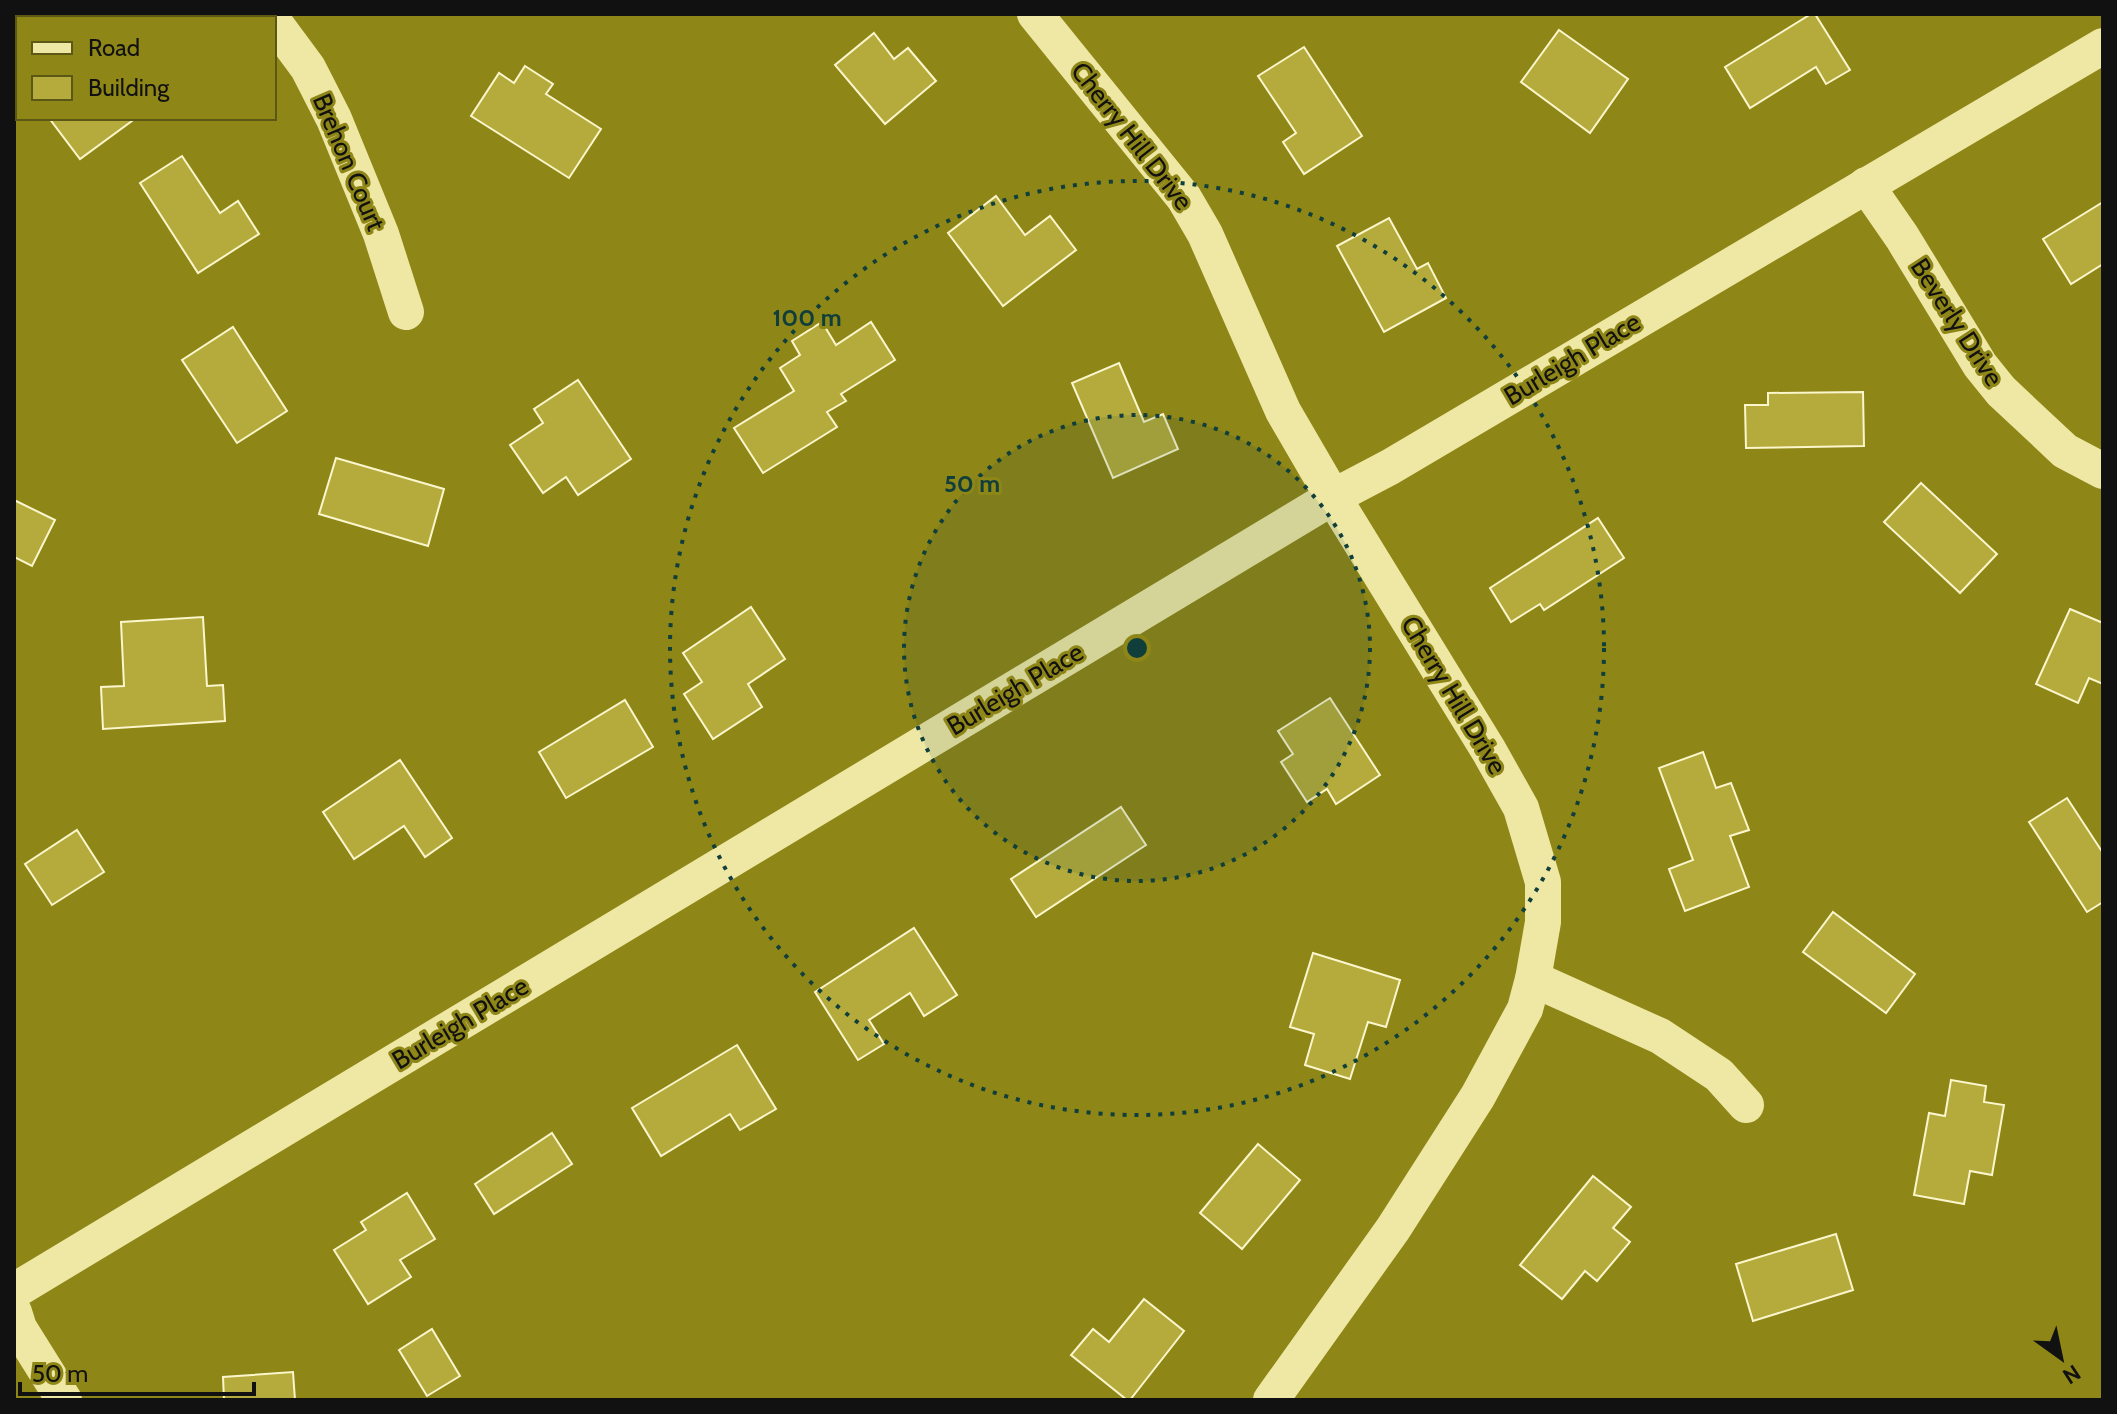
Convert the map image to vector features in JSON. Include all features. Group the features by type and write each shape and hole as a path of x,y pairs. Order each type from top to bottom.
{"street":[{"name":"Cherry Hill Drive","path":"1035,14 1184,198 1205,234 1283,411 1521,808 1543,882 1543,922 1525,1009 1478,1096 1393,1229 1271,1400"},
{"name":"Brehon Court","path":"276,25 308,68 334,119 381,234 406,312"},
{"name":"Burleigh Place","path":"14,1291 1333,497 1390,467 2103,46"},
{"name":"Beverly Drive","path":"1866,185 1902,237 1980,365 2001,391 2065,451 2103,471"},
{"path":"1533,979 1660,1036 1719,1075 1746,1105"},
{"path":"14,1312 19,1328 64,1400"}],"building":[{"path":"1815,14 1850,70 1826,84 1816,67 1750,108 1725,67"},
{"path":"1559,30 1628,79 1590,133 1521,82"},
{"path":"874,33 894,59 908,48 936,81 885,124 835,65"},
{"path":"1304,47 1362,136 1304,174 1283,142 1296,133 1258,76"},
{"path":"525,66 553,84 546,94 601,129 569,178 471,116 499,73 514,83"},
{"path":"51,120 133,120 80,159"},
{"path":"182,156 220,213 238,201 259,234 198,273 140,183"},
{"path":"996,196 1025,235 1050,216 1076,250 1003,306 948,233"},
{"path":"2103,202 2103,264 2071,284 2043,239"},
{"path":"1389,218 1417,269 1428,263 1446,298 1384,332 1337,246"},
{"path":"822,322 836,345 871,322 895,360 841,394 846,401 827,412 837,427 763,473 734,428 794,391 780,368 800,355 792,341"},
{"path":"233,327 287,411 237,443 182,360"},
{"path":"1119,363 1144,422 1163,414 1178,449 1113,478 1072,383"},
{"path":"578,380 631,459 578,495 566,477 543,493 510,445 543,423 534,409"},
{"path":"1863,392 1864,446 1746,448 1745,405 1768,405 1768,393"},
{"path":"336,458 444,489 428,546 319,514"},
{"path":"1921,483 1997,554 1960,593 1884,522"},
{"path":"14,500 55,520 32,566 14,557"},
{"path":"1598,518 1624,558 1544,610 1540,604 1511,622 1490,588"},
{"path":"751,607 785,659 748,684 762,707 713,739 684,694 702,682 683,653"},
{"path":"2070,609 2103,623 2103,684 2089,678 2078,703 2036,684"},
{"path":"203,617 207,686 223,685 225,721 103,729 101,687 124,686 121,622"},
{"path":"1330,698 1380,775 1336,804 1327,789 1307,802 1281,762 1293,754 1278,731"},
{"path":"625,700 653,747 566,798 539,752"},
{"path":"1703,752 1716,788 1731,783 1749,830 1730,836 1749,887 1685,911 1669,869 1693,860 1659,768"},
{"path":"400,760 452,838 425,857 404,826 354,859 323,812"},
{"path":"2067,798 2103,853 2103,902 2087,912 2029,822"},
{"path":"1121,807 1146,845 1036,917 1011,879"},
{"path":"77,830 104,872 52,905 25,864"},
{"path":"1833,912 1915,974 1886,1013 1803,952"},
{"path":"914,928 957,995 924,1016 910,993 869,1020 884,1044 858,1060 815,992"},
{"path":"1313,953 1400,980 1386,1027 1368,1022 1350,1079 1305,1065 1314,1034 1290,1027"},
{"path":"737,1045 776,1109 740,1130 730,1114 661,1156 632,1108"},
{"path":"1951,1080 1986,1086 1984,1102 2004,1105 1992,1175 1970,1171 1964,1204 1914,1195 1929,1113 1945,1116"},
{"path":"552,1133 572,1164 494,1214 475,1184"},
{"path":"1258,1144 1300,1180 1242,1249 1200,1213"},
{"path":"1593,1176 1631,1207 1613,1228 1630,1242 1597,1281 1585,1271 1562,1299 1520,1265"},
{"path":"407,1193 435,1239 400,1260 411,1277 368,1304 334,1250 366,1230 361,1222"},
{"path":"1836,1234 1853,1290 1753,1321 1736,1264"},
{"path":"1144,1299 1184,1331 1127,1400 1071,1355 1093,1329 1109,1342"},
{"path":"432,1329 460,1376 427,1396 399,1350"},
{"path":"293,1372 295,1400 224,1400 223,1377"}]}
